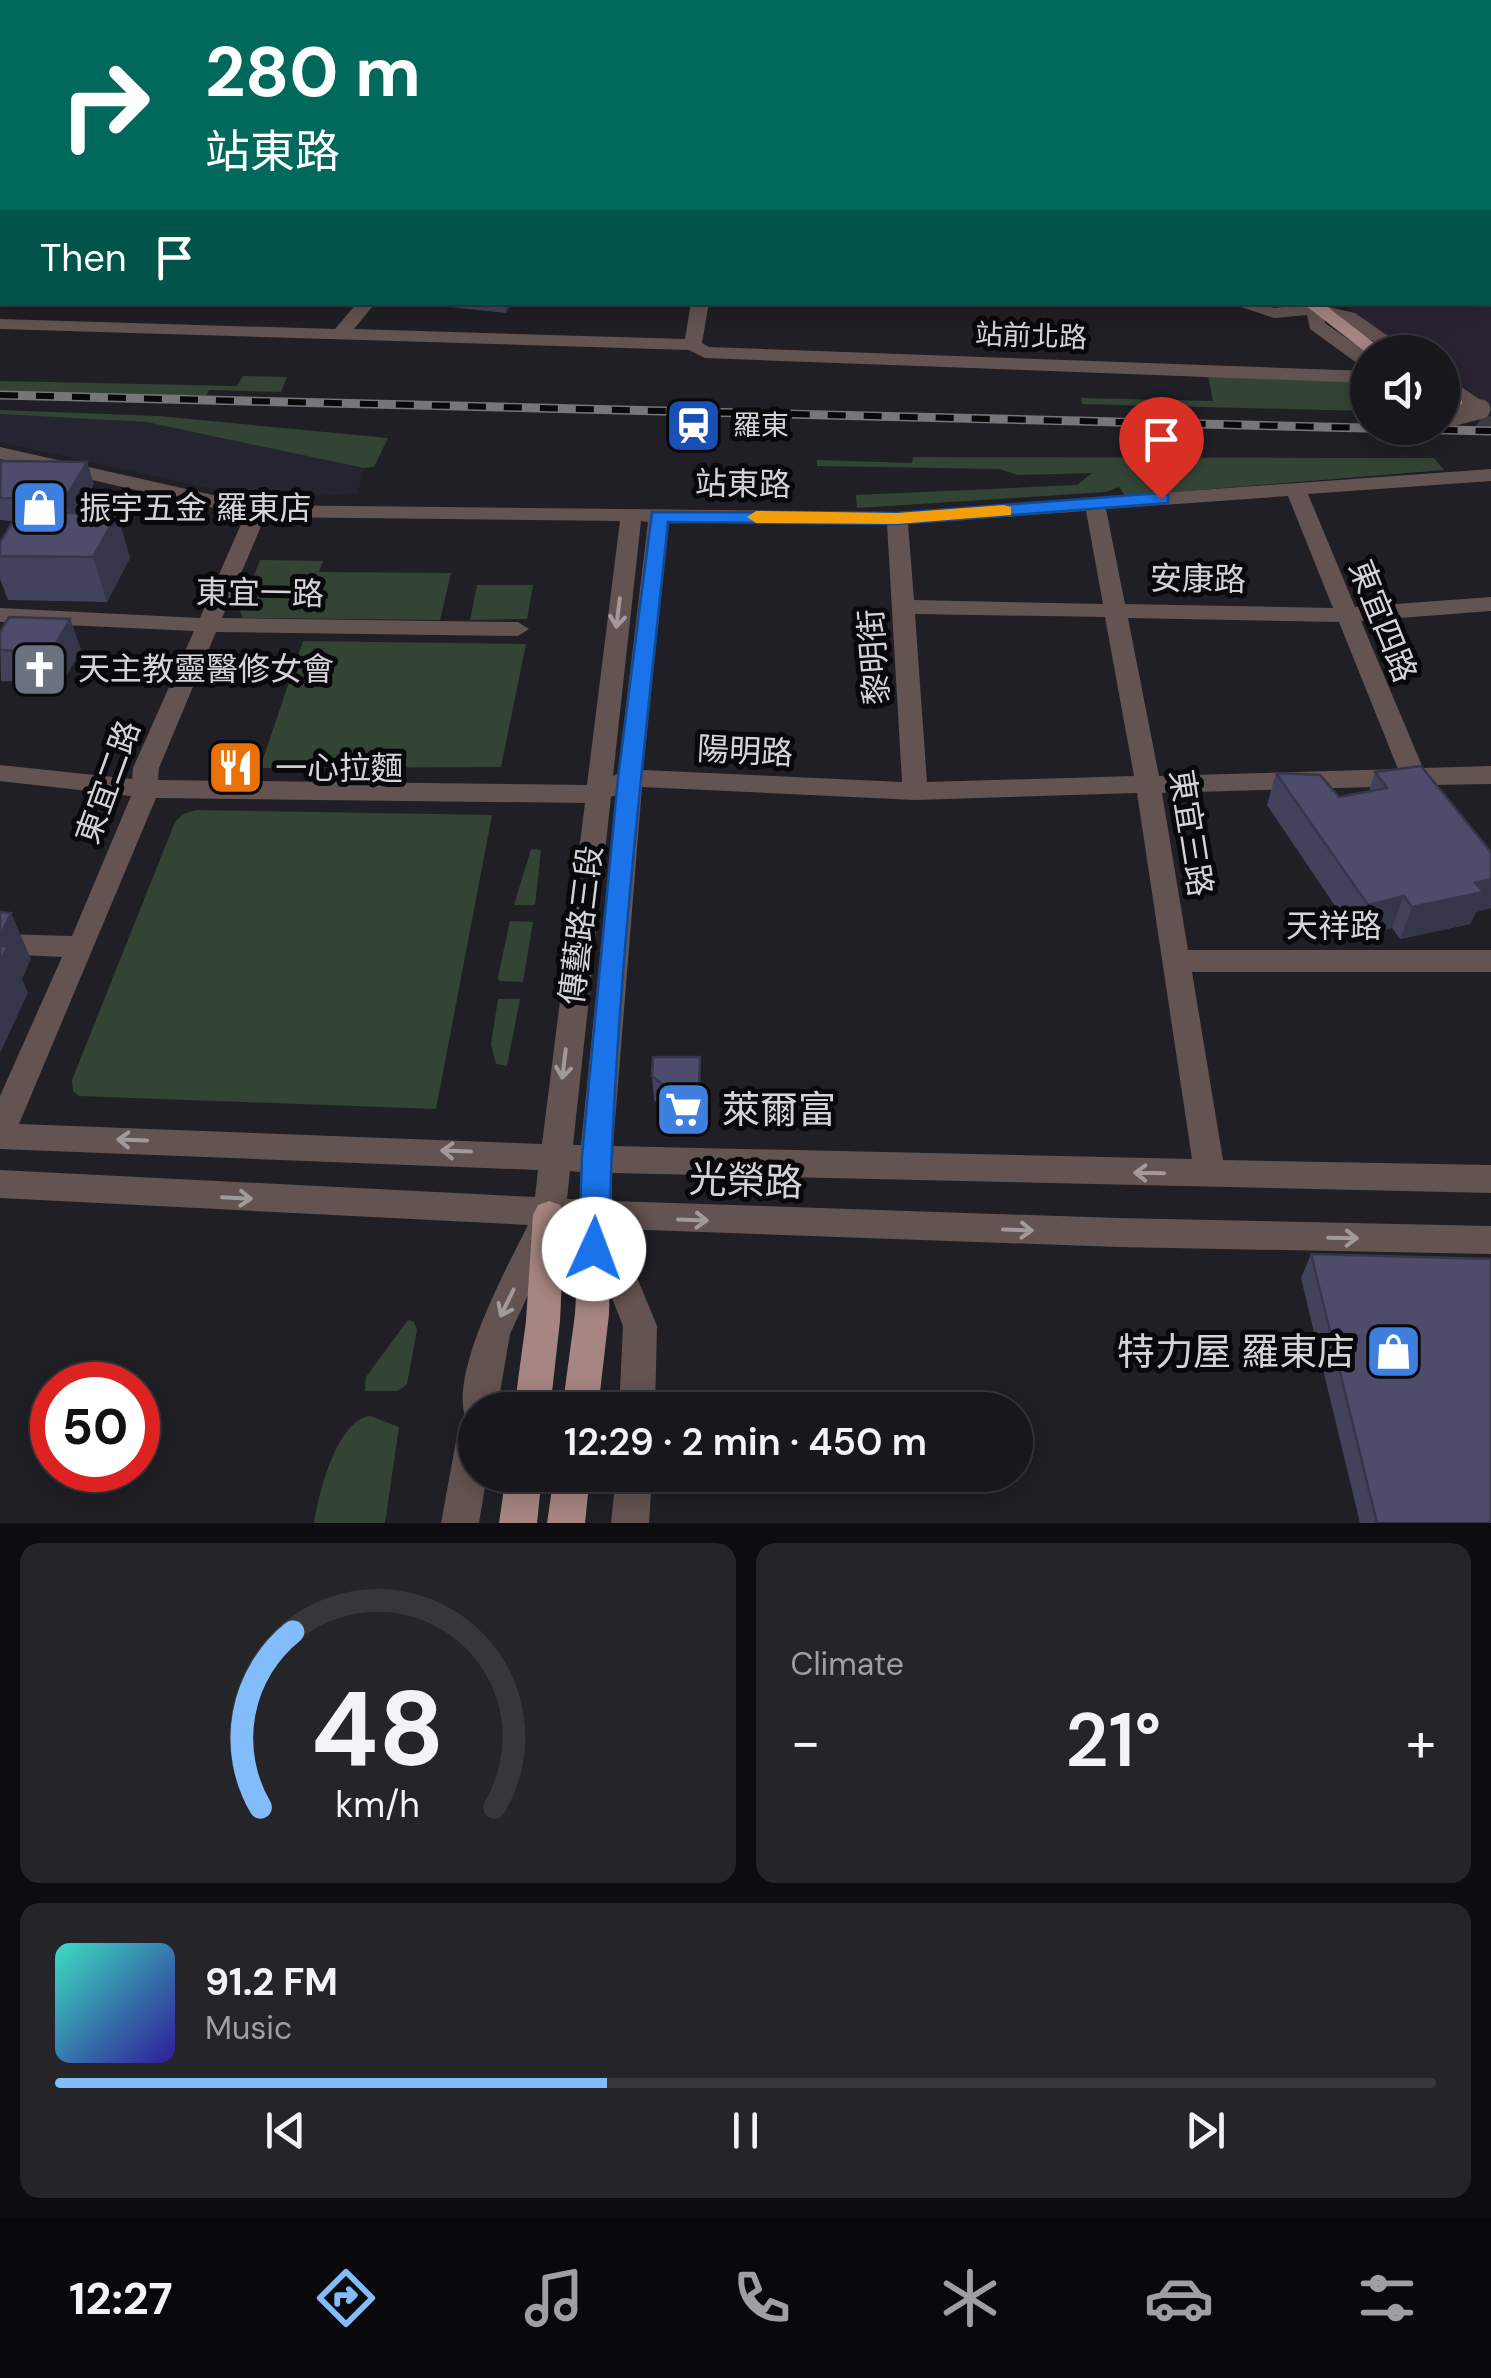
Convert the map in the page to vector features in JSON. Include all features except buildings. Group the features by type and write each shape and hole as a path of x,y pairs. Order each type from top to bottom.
{"main road":[{"path":"1313,306 1353,335"},
{"path":"534,1392 549,1215"},
{"path":"582,1392 592,1314 596,1217"},
{"path":"518,1523 522,1492"},
{"path":"566,1523 570,1492"}],"street":[{"path":"0,326 20,324 44,305"},
{"path":"340,334 365,305"},
{"path":"693,345 700,305"},
{"path":"1245,305 1274,313 1313,306 1350,317 1377,335"},
{"path":"1313,306 1316,325 1350,349"},
{"name":"站前北路","path":"20,324 693,345 706,352 1350,375"},
{"path":"1460,393 1481,409 1460,408"},
{"name":"站東路","path":"0,453 257,511 897,518 1295,488 1488,479"},
{"name":"東宜四路","path":"1295,488 1414,778 1436,805"},
{"name":"東宜三路","path":"1094,504 1148,784 1210,1175"},
{"name":"東宜二路","path":"0,1134 143,804 146,768 257,511"},
{"name":"傳藝路三段","path":"549,1215 630,516"},
{"name":"傳藝路三段","path":"596,1217 596,1156 630,778 659,516"},
{"name":"黎明街","path":"897,518 915,791"},
{"name":"安康路","path":"903,607 1346,615 1491,604"},
{"name":"東宜一路","path":"0,615 209,625 518,629"},
{"name":"陽明路","path":"0,773 144,789 596,794 630,778 915,791 1491,775"},
{"path":"0,944 80,947"},
{"name":"天祥路","path":"1176,961 1491,961"},
{"name":"光榮路","path":"0,1134 1210,1175 1491,1179"},
{"name":"光榮路","path":"0,1184 596,1217 1491,1240"},
{"path":"483,1392 492,1333 549,1215"},
{"path":"596,1217 640,1326 638,1392"},
{"path":"460,1523 465,1492"},
{"path":"630,1523 633,1492"}],"shaded area":[{"path":"1343,305 1491,305 1490,406 1460,386 1460,335 1386,335"},
{"path":"0,414 146,422 364,468 358,493 262,500 0,442"}],"green space":[{"path":"1208,375 1350,379 1350,411 1082,404 1081,398 1213,401"},
{"path":"243,376 287,377 281,392 209,390 206,396 0,392 0,381 237,386"},
{"path":"0,410 158,416 388,438 374,467 364,468 146,422 0,414"},
{"path":"913,457 1434,458 1444,470 1125,496 1119,487 1106,492 857,508 856,495 1077,485 1092,473 1018,475 999,469 817,466 817,460 912,463"},
{"path":"260,560 323,561 319,572 451,573 440,620 243,618 240,612"},
{"path":"477,585 533,585 527,619 470,620"},
{"path":"303,641 526,644 501,767 260,768"},
{"path":"196,810 492,815 436,1109 79,1096 73,1091 72,1080 175,822"},
{"path":"531,849 541,850 535,905 514,905"},
{"path":"510,921 533,922 523,982 499,981 498,977"},
{"path":"498,999 520,999 507,1066 496,1064 491,1044"},
{"path":"408,1320 414,1322 417,1330 407,1384 398,1391 365,1391 366,1377"},
{"path":"370,1416 399,1427 385,1523 314,1523 325,1477 339,1444 348,1430"}],"tunnel":[{"path":"1460,408 1491,428"}],"railway":[{"path":"0,395 1491,431"}],"slow traffic":[{"path":"756,517 897,518 1004,511"}],"place":[{"name":"羅東","path":"694,425"},
{"name":"振宇五金 羅東店","path":"40,508"},
{"name":"天主教靈醫修女會","path":"39,669"},
{"name":"一心拉麵","path":"236,768"},
{"name":"萊爾富","path":"683,1110"},
{"name":"特力屋 羅東店","path":"1394,1352"}],"route":[{"path":"594,1249 596,1156 630,778 659,516 897,518 1161,499"}]}
